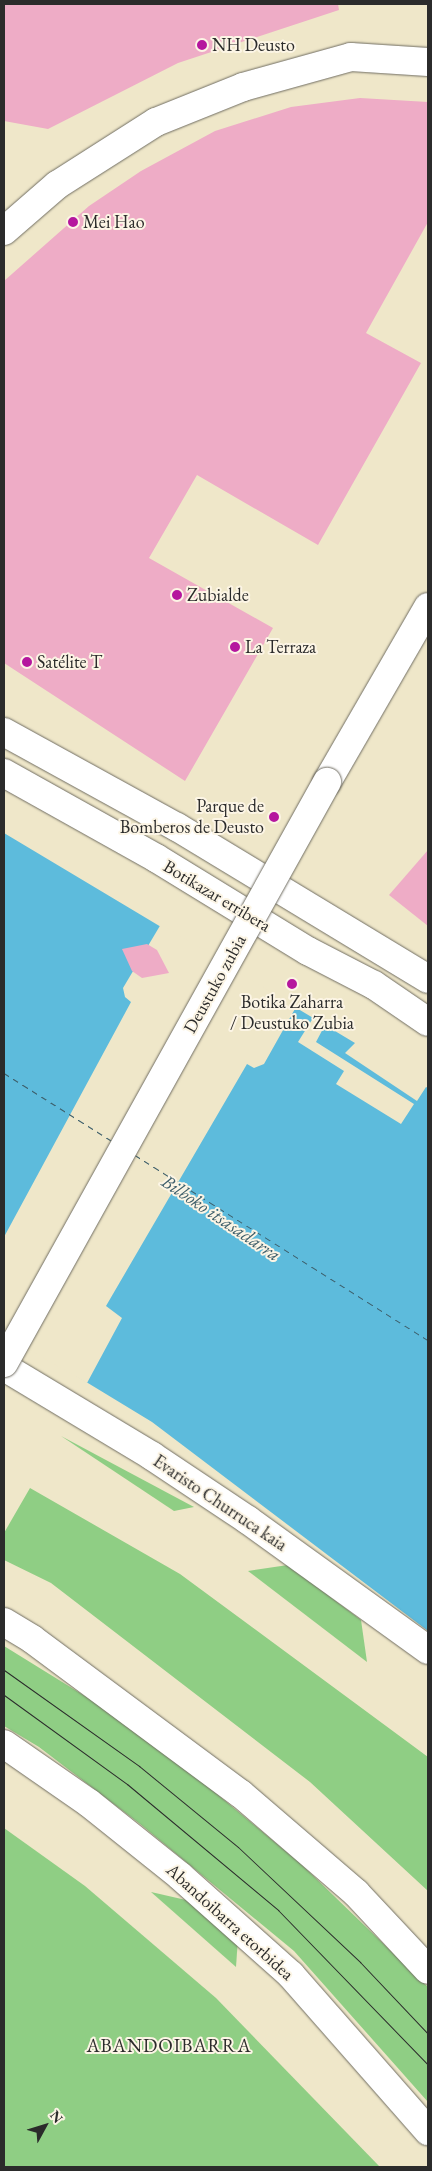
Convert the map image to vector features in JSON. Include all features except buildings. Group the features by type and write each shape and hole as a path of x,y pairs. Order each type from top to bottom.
{"street":[{"path":"4,231 57,185 156,122 244,86 351,57 428,62"},
{"name":"Deustuko zubia","path":"4,1363 327,782 428,607"},
{"path":"4,732 177,827 428,978"},
{"name":"Botikazar erribera","path":"4,773 156,858 308,951 374,985 428,1022"},
{"name":"Evaristo Churruca kaia","path":"4,1367 152,1456 248,1520 428,1650"},
{"path":"4,1622 32,1639 241,1794 356,1893 428,1970"},
{"name":"Abandoibarra etorbidea","path":"4,1744 89,1803 180,1876 291,1975 428,2130"},
{"path":"4,1762 102,1830 180,1876"}],"green space":[{"path":"61,1436 194,1507 174,1511"},
{"path":"30,1488 180,1574 428,1757 428,1891 310,1782 51,1583 4,1560 4,1533"},
{"path":"288,1565 361,1620 367,1662 248,1571"},
{"path":"4,1646 101,1706 205,1784 301,1864 428,1987 428,2102 294,1951 140,1824 39,1747 4,1726"},
{"path":"4,1828 85,1886 216,1998 380,2167 4,2167"},
{"path":"151,1892 199,1903 238,1938 236,1967"}],"water":[{"name":"Bilboko itsasadarra","path":"4,833 355,1043 345,1053 417,1101 426,1087 428,1088 428,1631 152,1422 4,1332"}],"pier":[{"path":"161,924 296,1007 264,1064 254,1068 247,1064 106,1306 122,1318 87,1383 4,1335 4,1237 131,1002 125,997 123,988"},
{"path":"313,1018 325,1025 316,1042 414,1104 401,1124 336,1084 344,1071 298,1042"}],"ferry route":[{"path":"4,1073 112,1141"},
{"path":"135,1155 428,1340"}],"tram line":[{"path":"4,1670 139,1766 238,1847 360,1962 428,2034"},
{"path":"4,1695 127,1784 278,1910 428,2065"}],"place":[{"name":"NH Deusto","path":"202,45"},
{"name":"Mei Hao","path":"73,222"},
{"name":"Zubialde","path":"177,595"},
{"name":"La Terraza","path":"235,647"},
{"name":"Satélite T","path":"27,662"},
{"name":"Parque de Bomberos de Deusto","path":"274,817"},
{"name":"Botika Zaharra / Deustuko Zubia","path":"292,984"}],"district":[{"name":"ABANDOIBARRA","path":"169,2046"}]}
